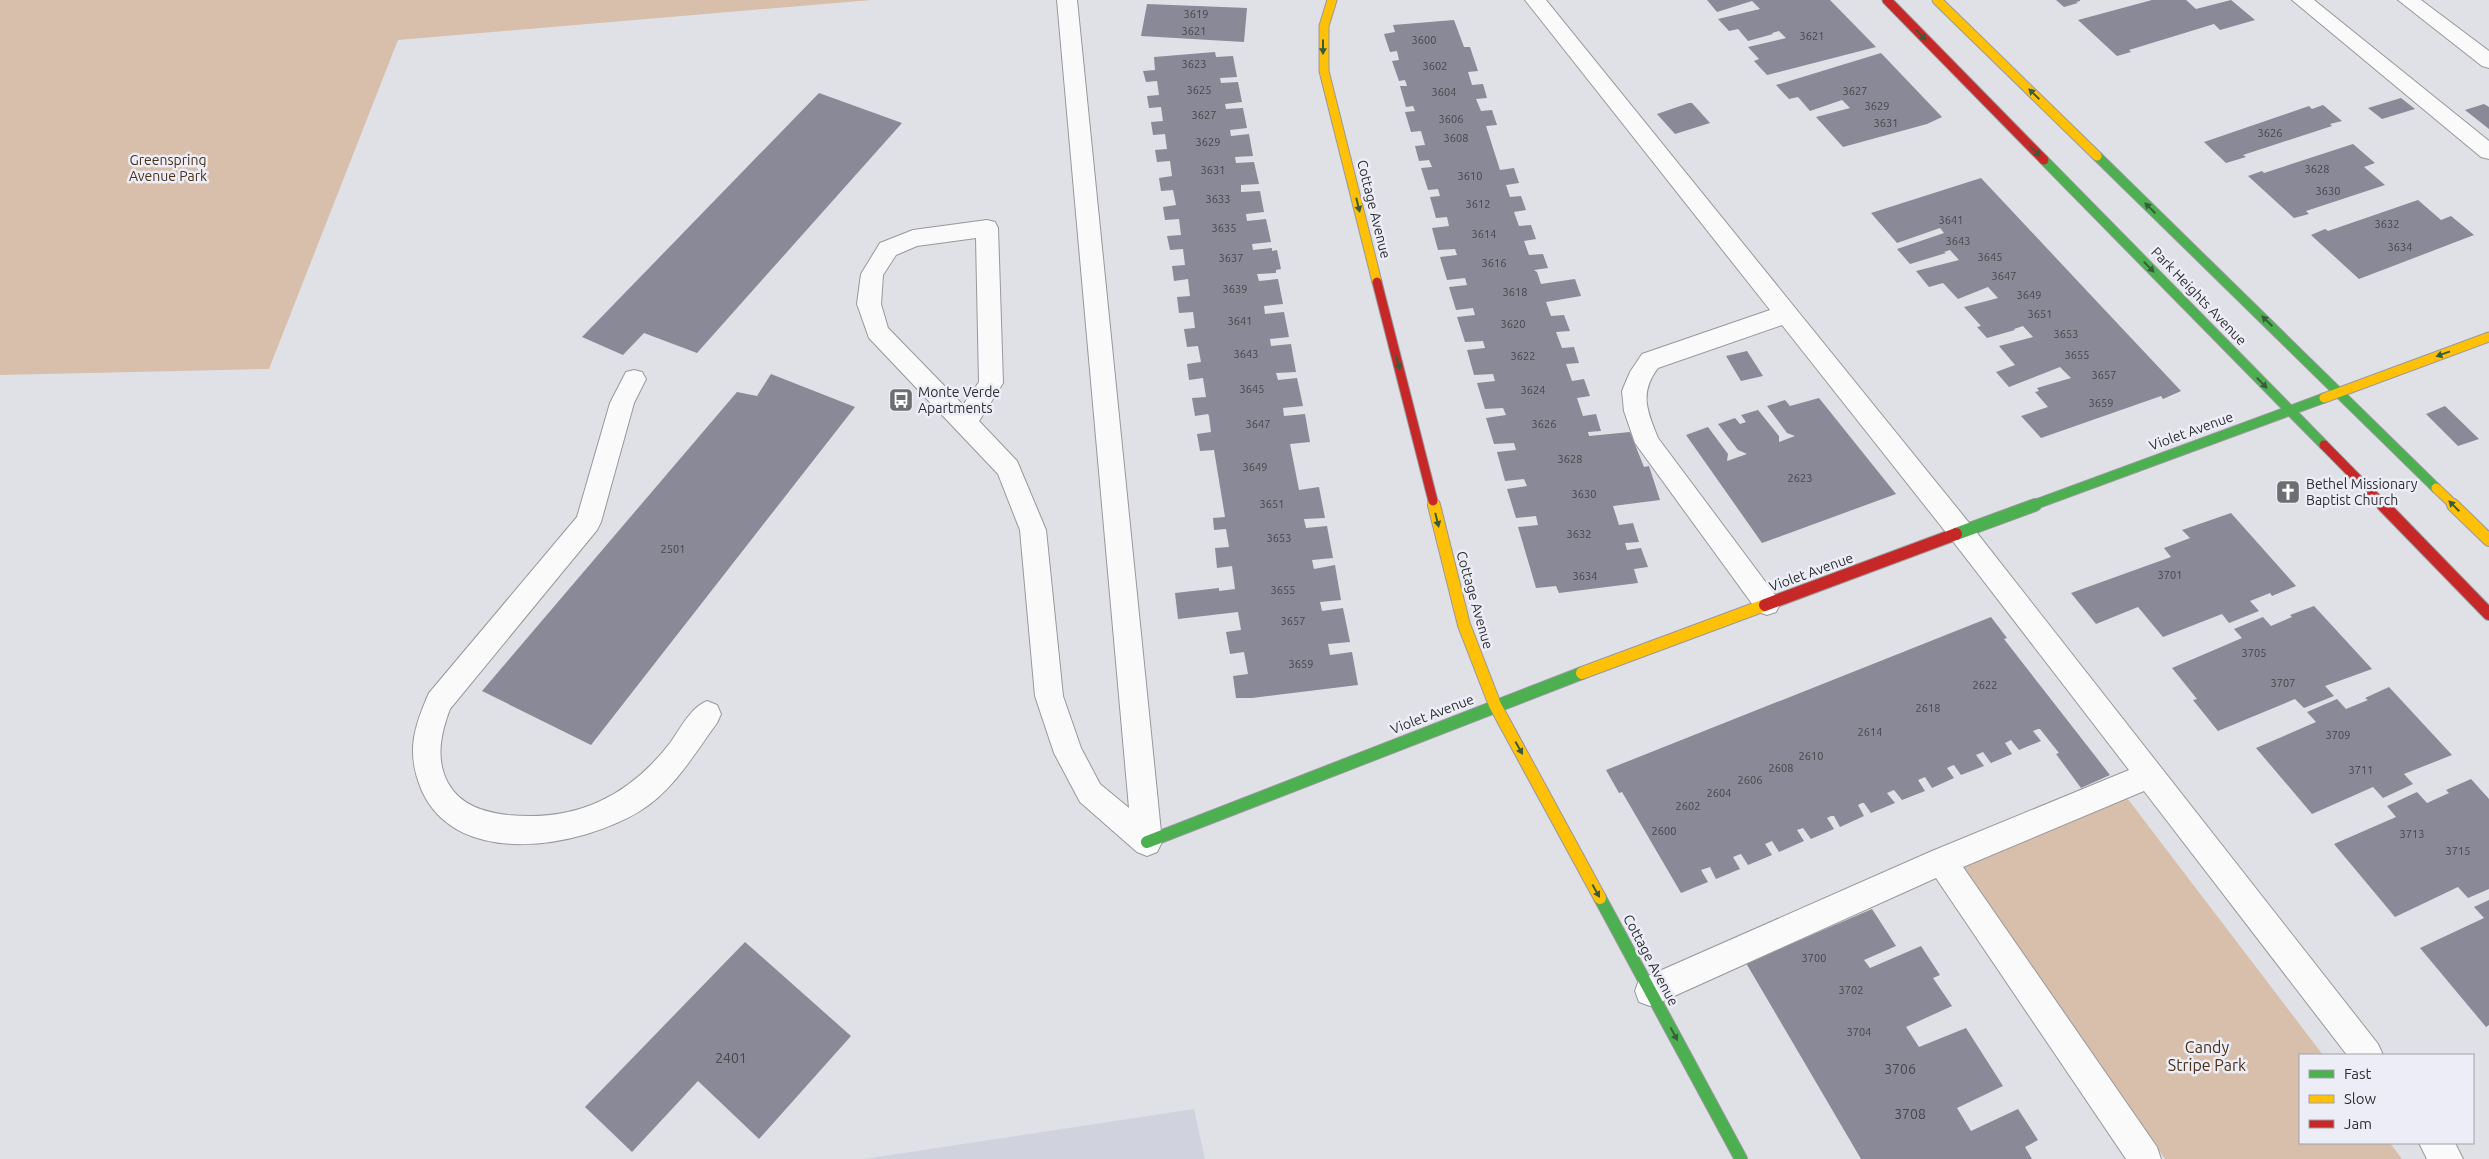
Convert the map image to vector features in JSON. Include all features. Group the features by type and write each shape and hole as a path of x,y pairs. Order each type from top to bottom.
{"street":[{"name":"Cottage Avenue","path":"1332,0 1326,12 1322,43 1324,71 1464,625 1495,706 1741,1159"},
{"name":"Park Heights Avenue","path":"1887,0 2489,614"},
{"name":"Park Heights Avenue","path":"1937,0 2489,540"},
{"name":"Violet Avenue","path":"1147,842 1495,706 2489,337"}],"lane":[{"path":"1067,0 1147,842"},
{"path":"1535,0 1961,532 2366,1054"},
{"path":"2302,0 2489,152"},
{"path":"2408,0 2489,61"},
{"path":"965,422 991,383 986,228 913,238 888,249 872,274 869,304 877,332 1008,468 1033,530 1049,696 1068,753 1090,793 1147,842"},
{"path":"1767,604 1647,443 1636,414 1633,392 1638,374 1650,361 1786,314"},
{"path":"634,379 622,403 588,522 439,702 430,727 425,750 428,773 441,801 458,816 479,824 525,832 552,830 578,824 610,813 652,786 707,714"},
{"path":"1650,991 1942,861 2149,774"},
{"path":"1942,861 2145,1159"},
{"path":"2436,1144 2447,1159"}],"shaded area":[{"path":"1194,1109 1205,1159 864,1159"}],"green space":[{"name":"Greenspring Avenue Park","path":"0,0 872,0 398,40 269,369 0,375"},
{"name":"Candy Stripe Park","path":"2127,798 2322,1054 2299,1054 2299,1144 2391,1144 2402,1159 2165,1159 1962,865"}],"building":[{"path":"1707,0 1830,0 1876,47 1767,75 1754,61 1759,59 1748,47 1786,38 1779,31 1748,41 1738,29 1729,31 1718,19 1760,9 1752,1 1717,12"},
{"path":"2056,0 2080,0 2080,1 2064,7"},
{"path":"2152,0 2186,0 2196,9 2231,0 2255,20 2220,30 2214,24 2129,50 2131,52 2117,56 2078,20"},
{"path":"1147,4 1247,8 1244,42 1141,36"},
{"path":"1454,20 1464,47 1470,47 1478,71 1468,72 1472,85 1483,84 1487,98 1476,99 1481,111 1492,110 1497,125 1486,126 1500,170 1514,168 1519,183 1506,185 1510,197 1521,196 1526,210 1514,212 1519,226 1531,225 1536,239 1524,241 1529,255 1543,254 1548,268 1534,270 1537,272 1541,284 1575,279 1581,296 1546,302 1551,316 1564,315 1570,331 1556,332 1562,348 1574,347 1579,363 1566,364 1572,381 1584,379 1590,396 1577,398 1583,416 1596,414 1601,431 1588,432 1589,436 1630,432 1644,467 1649,466 1660,500 1613,506 1619,525 1633,523 1639,542 1625,543 1627,550 1641,548 1648,567 1634,569 1638,583 1559,593 1556,586 1536,588 1518,527 1538,525 1536,516 1516,518 1507,489 1527,486 1524,479 1505,481 1497,452 1516,450 1514,443 1494,444 1486,418 1506,415 1503,408 1485,409 1477,383 1495,381 1493,374 1474,375 1467,350 1485,348 1483,341 1465,342 1457,317 1475,315 1473,308 1456,310 1449,287 1467,285 1465,278 1447,280 1440,257 1457,255 1455,249 1438,250 1432,228 1449,226 1447,217 1436,218 1430,197 1440,196 1438,189 1428,190 1421,168 1432,167 1429,160 1419,161 1415,146 1425,145 1421,131 1411,132 1405,112 1415,111 1413,106 1406,107 1400,86 1407,86 1405,80 1399,81 1392,61 1399,60 1397,51 1390,52 1384,34 1395,32 1393,25"},
{"path":"1215,52 1216,57 1233,56 1237,77 1220,78 1221,83 1238,82 1242,102 1225,104 1226,109 1243,108 1247,128 1230,130 1231,136 1249,134 1253,156 1235,157 1236,163 1254,162 1259,184 1241,185 1241,192 1260,191 1264,212 1246,214 1247,221 1266,219 1271,242 1252,244 1253,250 1272,248 1272,251 1277,250 1281,269 1276,270 1276,273 1257,274 1259,281 1278,279 1283,304 1264,306 1265,314 1284,312 1289,337 1270,339 1271,346 1291,344 1296,372 1276,373 1278,380 1297,378 1303,406 1283,408 1284,416 1305,414 1310,442 1290,444 1299,490 1319,487 1325,518 1304,519 1306,528 1327,526 1333,558 1312,560 1314,569 1335,565 1341,600 1320,602 1322,611 1343,608 1350,642 1328,644 1330,655 1352,652 1358,685 1252,698 1236,698 1233,676 1248,674 1244,652 1230,654 1226,632 1241,630 1238,612 1178,619 1175,593 1219,588 1219,591 1235,589 1232,566 1217,568 1215,548 1229,547 1226,529 1214,530 1213,518 1225,517 1214,450 1200,451 1197,434 1211,432 1209,416 1208,414 1195,416 1192,398 1206,397 1203,378 1189,380 1187,364 1201,362 1198,346 1187,347 1184,329 1195,328 1193,312 1179,313 1177,297 1190,296 1188,279 1174,281 1172,266 1185,265 1183,249 1170,250 1167,236 1181,235 1179,219 1165,220 1163,207 1176,205 1173,190 1161,191 1159,178 1172,176 1170,161 1157,162 1155,150 1167,149 1165,134 1153,135 1151,122 1163,121 1161,107 1149,108 1147,96 1159,95 1157,81 1146,82 1143,71 1155,70 1154,57"},
{"path":"1881,53 1942,117 1927,124 1843,147 1816,117 1850,108 1842,100 1810,111 1798,97 1789,99 1776,85"},
{"path":"819,93 902,123 697,353 644,333 623,355 582,337"},
{"path":"2401,98 2415,109 2382,119 2368,108"},
{"path":"1692,103 1710,123 1675,134 1657,114"},
{"path":"2484,104 2489,107 2489,129 2465,110"},
{"path":"2323,105 2342,121 2243,155 2246,157 2226,163 2204,142 2309,106 2312,109"},
{"path":"2353,144 2375,163 2364,167 2385,185 2306,211 2309,214 2294,218 2248,176 2262,171 2264,173"},
{"path":"1981,178 2181,391 2163,399 2161,396 2041,438 2021,416 2048,407 2035,392 2039,391 2037,388 2071,378 2060,367 2009,387 1996,372 2015,365 1999,346 2033,337 2023,326 1987,338 1977,327 1981,326 1964,307 1998,298 1988,287 1958,299 1943,283 1929,287 1916,271 1959,260 1950,250 1944,252 1946,253 1910,264 1897,249 1944,233 1940,228 1897,243 1871,213"},
{"path":"2418,200 2441,220 2451,216 2474,235 2359,279 2311,235 2325,229 2328,231"},
{"path":"1747,351 1763,376 1741,381 1726,356"},
{"path":"771,374 855,407 591,745 482,691 737,392 757,396"},
{"path":"1819,398 1896,494 1762,543 1686,435 1708,427 1728,454 1727,461 1747,454 1738,450 1718,424 1735,418 1740,424 1746,422 1741,415 1758,410 1779,436 1779,442 1795,436 1787,433 1767,406 1785,400 1790,406"},
{"path":"2445,406 2479,439 2458,446 2426,414"},
{"path":"2231,513 2296,586 2272,596 2270,593 2250,601 2259,611 2229,623 2222,614 2163,637 2138,607 2096,624 2071,593 2171,557 2164,548 2190,538 2182,530"},
{"path":"2314,606 2372,669 2325,686 2334,696 2304,708 2295,699 2218,731 2193,700 2197,699 2172,668 2242,638 2234,629 2263,617 2271,626 2292,617 2290,615"},
{"path":"1991,617 2007,638 2004,639 2110,775 2081,788 2056,754 2059,753 2040,729 2038,729 2033,731 2041,741 2019,750 2011,740 2005,743 2012,754 1991,763 1983,752 1976,755 1984,766 1961,775 1954,765 1951,766 1947,768 1954,778 1932,788 1925,777 1918,780 1925,791 1902,800 1894,790 1887,793 1895,803 1871,813 1862,803 1858,805 1864,816 1840,827 1834,816 1831,816 1827,818 1834,829 1811,839 1803,828 1797,830 1804,841 1779,852 1772,841 1765,844 1772,855 1748,865 1741,854 1733,857 1740,869 1716,879 1710,867 1701,870 1708,882 1681,893 1622,792 1619,793 1606,770"},
{"path":"2389,687 2452,755 2404,774 2413,784 2383,798 2373,787 2312,814 2256,748 2316,722 2307,712 2337,699 2346,709 2368,700 2365,698"},
{"path":"2471,779 2489,799 2489,889 2468,898 2458,887 2395,917 2334,844 2396,817 2387,806 2417,792 2427,803 2449,793 2446,790"},
{"path":"2489,900 2489,1025 2486,1027 2420,948 2484,918 2474,907"},
{"path":"1872,909 1896,946 1864,960 1870,968 1921,946 1940,975 1933,978 1952,1006 1906,1027 1919,1047 1966,1028 2003,1086 1957,1108 1971,1131 2018,1109 2038,1140 2025,1147 2032,1159 1861,1159 1746,963 1769,948 1772,952"},
{"path":"745,942 851,1036 759,1139 698,1081 632,1152 585,1107"}],"traffic: fast":[{"path":"2097,156 2436,488"},
{"path":"2044,160 2324,445"},
{"path":"1956,534 2324,398"},
{"path":"1147,842 1582,673"},
{"path":"1600,898 1741,1159"}],"traffic: slow":[{"path":"1332,0 1324,26 1324,71 1377,282"},
{"path":"1937,0 2097,156"},
{"path":"2324,398 2489,337"},
{"path":"2436,488 2489,540"},
{"path":"1433,501 1464,625 1495,705 1600,898"},
{"path":"1582,673 1765,605"}],"traffic: jam":[{"path":"1887,0 2044,160"},
{"path":"1377,282 1433,501"},
{"path":"2324,445 2489,614"},
{"path":"1765,605 1956,534"}],"place":[{"name":"Monte Verde Apartments","path":"901,400"},
{"name":"Bethel Missionary Baptist Church","path":"2288,492"}]}
